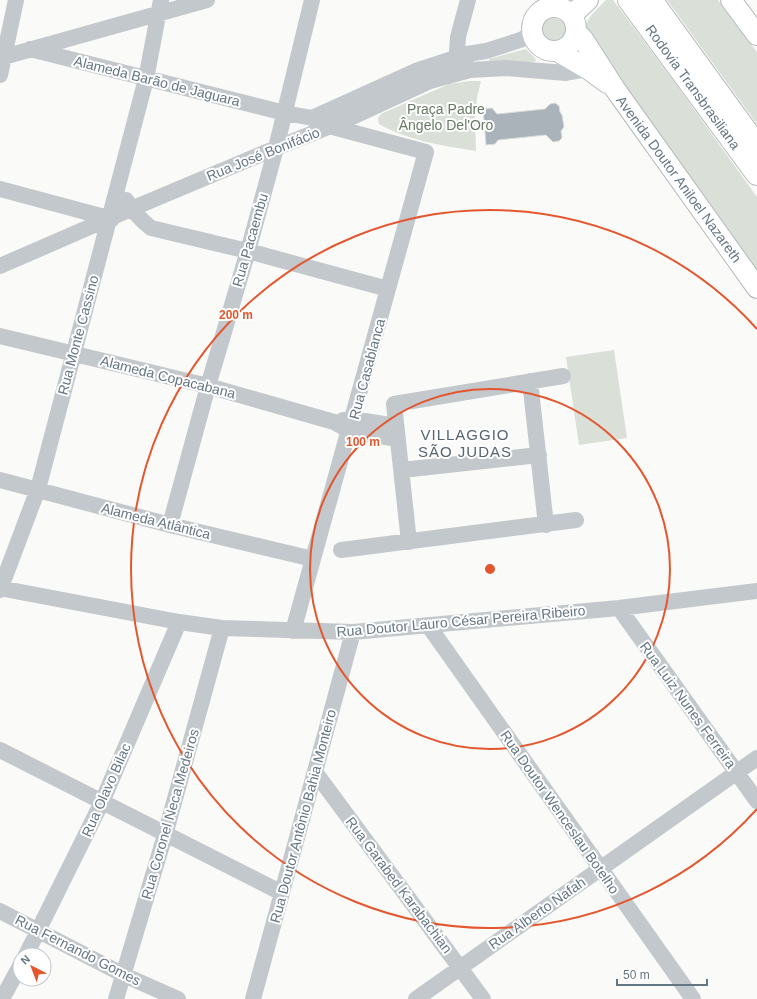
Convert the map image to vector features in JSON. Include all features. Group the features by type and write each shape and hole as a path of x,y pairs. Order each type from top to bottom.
{"highway":[{"name":"Rodovia Transbrasiliana","path":"629,0 757,174"},
{"name":"Rodovia Transbrasiliana","path":"651,0 757,146"}],"main road":[{"path":"574,24 588,0"},
{"path":"731,0 757,35"},
{"path":"540,5 559,7 566,10 574,24 574,39 570,45 564,49 554,51 544,49 538,45 532,32 532,24 540,5"},
{"name":"Avenida Doutor Aniloel Nazareth","path":"574,24 615,89 757,288"},
{"name":"Avenida Doutor Aniloel Nazareth","path":"554,51 588,69 615,89"}],"street":[{"path":"0,75 2,57 16,0"},
{"path":"2,57 160,7 207,0"},
{"name":"Rua Pacaembu","path":"170,525 276,148 312,0"},
{"path":"468,0 458,37 457,51 470,70"},
{"name":"Rua Monte Cassino","path":"0,589 38,490 146,79 160,7"},
{"name":"Rua José Bonifácio","path":"285,113 312,118 418,70 460,56 486,51 511,43 532,32"},
{"name":"Alameda Barão de Jaguara","path":"30,48 146,79 285,113"},
{"path":"531,70 545,63 554,51"},
{"name":"Rua José Bonifácio","path":"0,266 131,208 379,105 430,81 470,70 506,68 566,73 588,69"},
{"path":"373,138 368,130 367,124 369,118 379,105"},
{"path":"329,126 373,138"},
{"name":"Rua Casablanca","path":"293,631 426,152 373,138"},
{"path":"118,182 131,208 142,221 151,228"},
{"path":"0,189 109,218 248,251 388,289"},
{"name":"Alameda Copacabana","path":"0,336 208,386 334,422 397,433"},
{"path":"409,542 394,404 564,376"},
{"path":"530,381 546,525"},
{"path":"402,470 539,455"},
{"name":"Alameda Atlântica","path":"0,480 170,525 313,559"},
{"path":"341,550 576,520"},
{"name":"Rua Doutor Lauro César Pereira Ribeiro","path":"0,589 179,622 222,628 353,632 619,608 757,591"},
{"name":"Rua Luiz Nunes Ferreira","path":"619,608 757,801"},
{"name":"Rua Olavo Bilac","path":"30,947 102,802 179,622"},
{"name":"Rua Doutor Wenceslau Botelho","path":"428,625 693,999"},
{"name":"Rua Coronel Neca Medeiros","path":"116,999 165,835 222,628"},
{"name":"Rua Doutor Antônio Bahia Monteiro","path":"253,999 353,632"},
{"path":"0,750 282,893"},
{"name":"Rua Alberto Nafah","path":"416,999 757,758"},
{"name":"Rua Garabed Karabachian","path":"315,772 483,999"},
{"name":"Rua Fernando Gomes","path":"0,911 124,974 178,999"},
{"path":"2,999 12,981"}],"green space":[{"path":"606,0 613,0 757,197 757,278 584,33 586,23"},
{"path":"667,0 718,0 757,52 757,124"},
{"path":"553,18 562,22 566,31 562,40 553,44 544,40 540,31 544,22"},
{"path":"526,49 536,61 525,64 489,61 490,57 492,58"},
{"name":"Praça Padre Ângelo Del'Oro","path":"481,81 475,115 476,151 413,138 390,130 379,124 378,117 383,113 449,84"},
{"path":"614,350 627,438 579,445 566,357"}],"building":[{"path":"555,103 559,106 564,127 561,131 562,138 559,141 553,142 546,135 498,140 495,144 486,145 483,109 492,108 497,114 545,109 550,104"}],"district":[{"name":"VILLAGGIO SÃO JUDAS","path":"465,444"}]}
